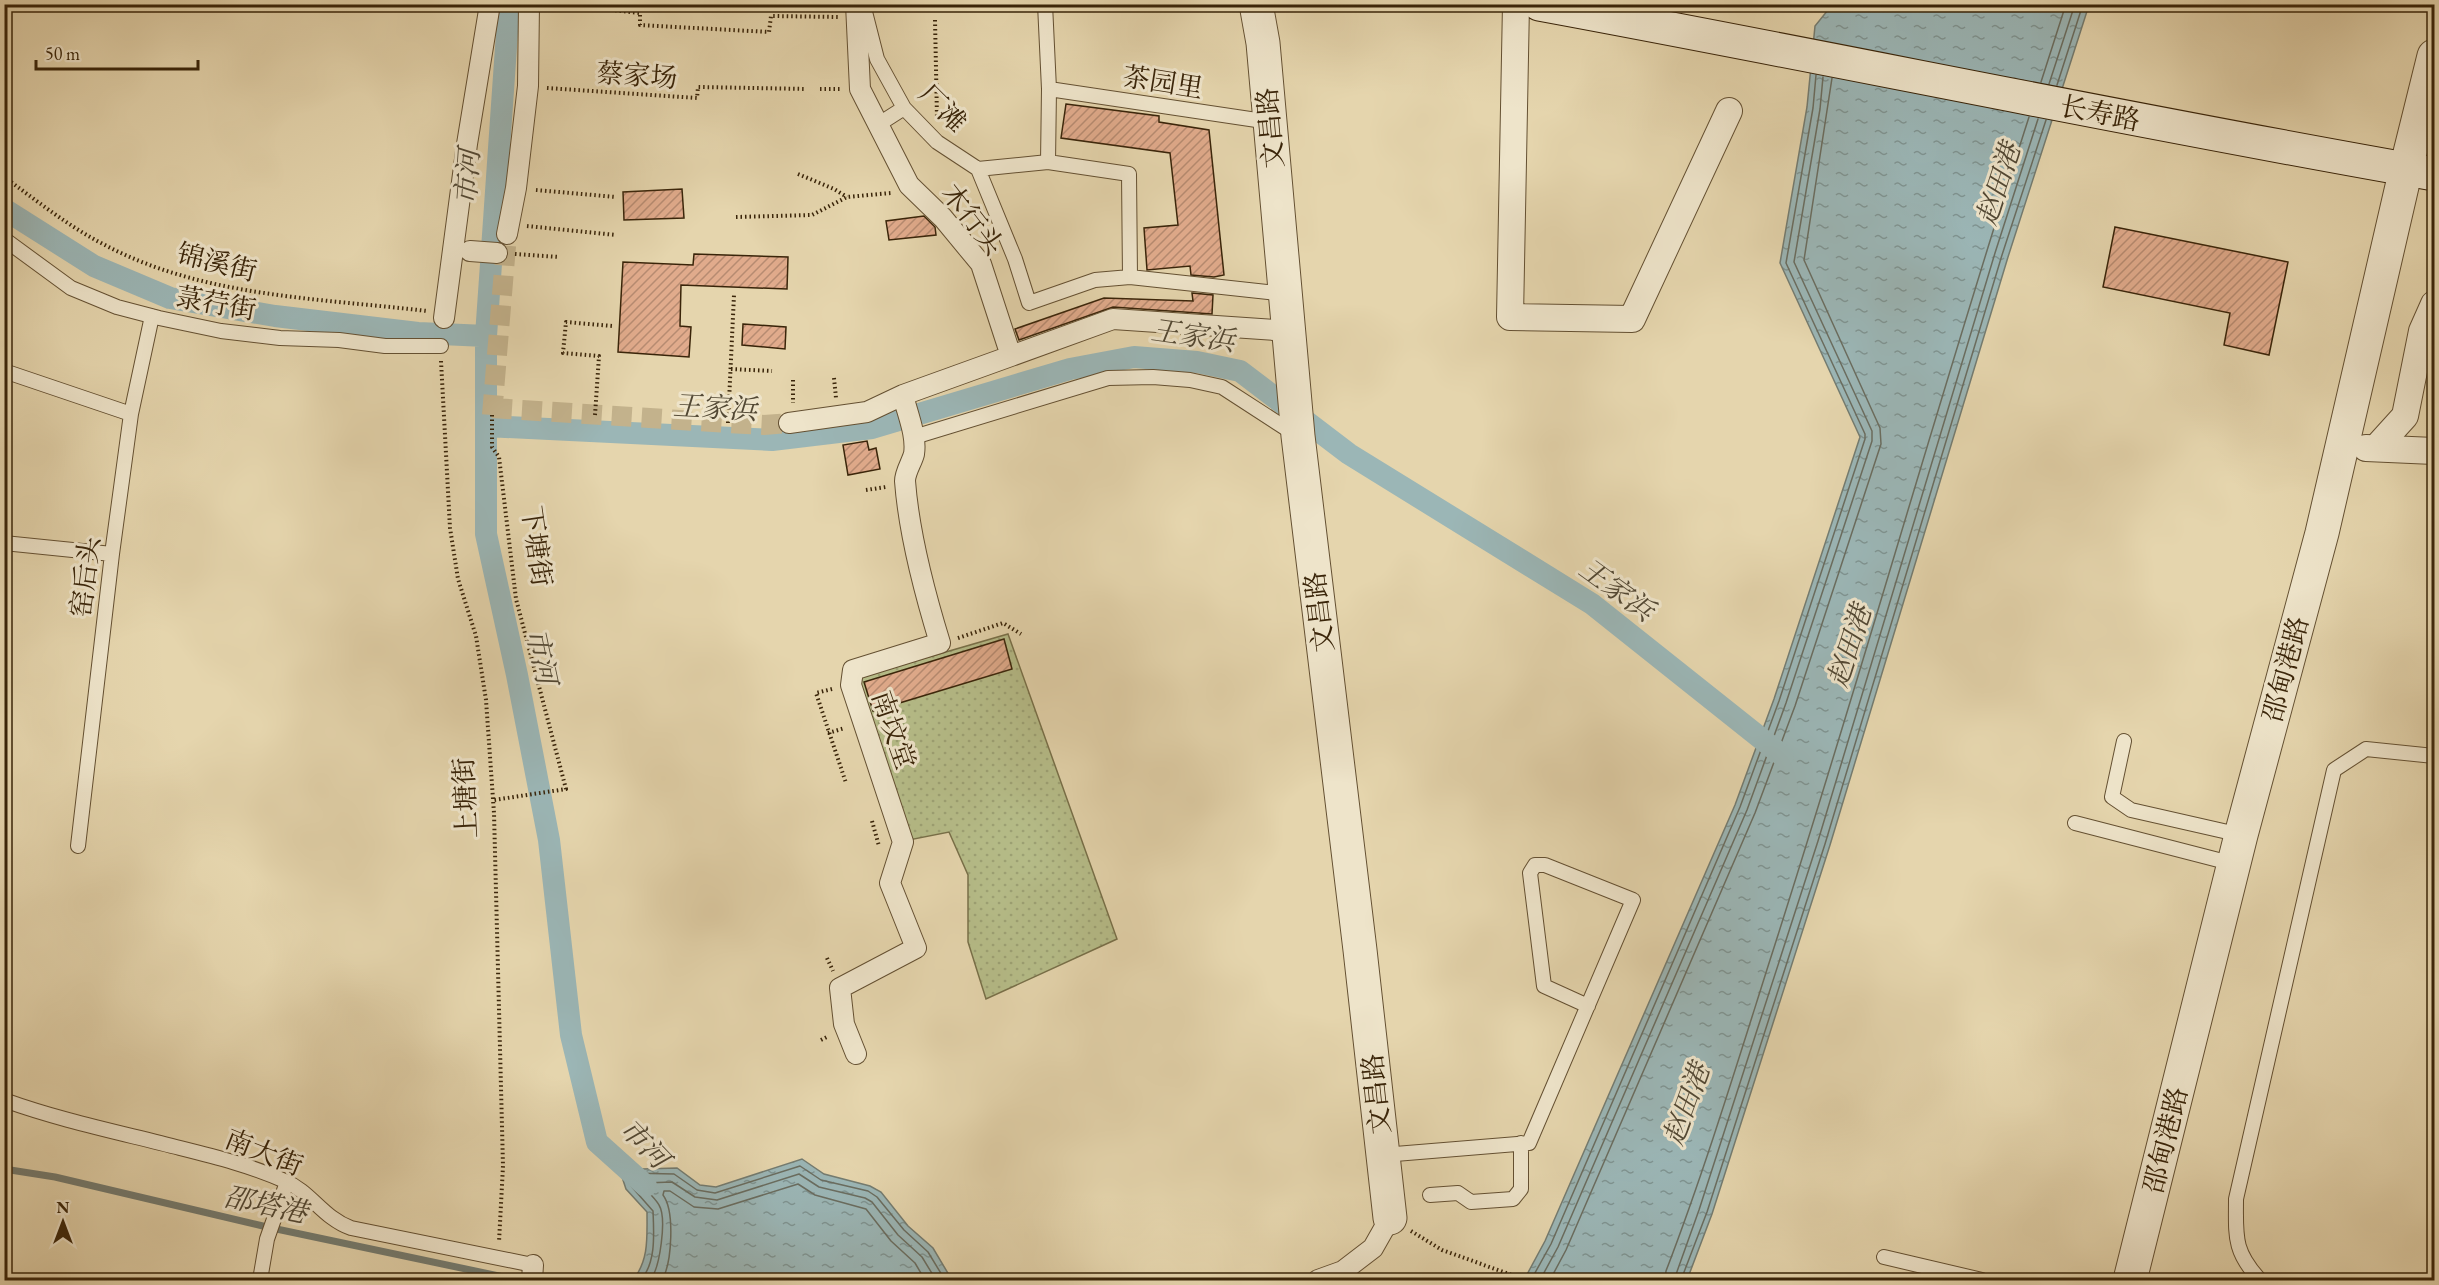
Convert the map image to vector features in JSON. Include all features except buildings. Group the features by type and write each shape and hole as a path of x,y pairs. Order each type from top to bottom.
{"street":[{"path":"444,316 467,144 490,4"},
{"path":"470,251 504,241 516,189 528,86 529,4"},
{"name":"文昌路","path":"1256,4 1263,43 1298,436 1390,1218"},
{"path":"1516,4 1510,317 1632,319 1729,111"},
{"name":"长寿路","path":"1539,4 1796,52 2115,116 2420,172"},
{"name":"木行头","path":"858,9 860,89 909,184 981,264 1011,356"},
{"name":"邵甸港路","path":"2130,1281 2237,849 2322,533 2342,446 2420,172 2434,56"},
{"path":"2376,448 2405,416 2422,331 2434,303"},
{"path":"789,423 867,412 904,400 1011,356 1113,319 1289,332"},
{"path":"904,400 913,434 914,454 905,481 923,586 940,643"},
{"path":"2342,446 2434,451"},
{"name":"南坟堂","path":"856,1054 844,1024 840,988 916,948 891,883 903,842 850,685 853,670 940,643"},
{"path":"1318,1281 1343,1271 1373,1248 1390,1218"}],"lane":[{"path":"1045,4 1049,89 1048,162"},
{"name":"厂滩","path":"858,9 877,59 904,108 937,142 978,169"},
{"name":"茶园里","path":"1049,89 1270,122"},
{"path":"879,124 904,108"},
{"path":"1130,277 1129,174 1048,162 978,169 1015,260 1029,303 1095,280 1130,277 1286,294"},
{"name":"菉荇街","path":"4,239 71,288 117,307 152,316 221,331 280,338 339,340 385,346 441,346"},
{"name":"窑后头","path":"78,846 112,554 131,414 152,316"},
{"path":"4,371 131,414"},
{"path":"913,434 1108,378 1153,377 1190,380 1222,387 1298,436"},
{"path":"4,543 112,554"},
{"path":"2124,741 2112,797 2131,810 2237,849"},
{"path":"2260,1281 2249,1269 2236,1243 2236,1199 2334,770 2366,749 2434,756"},
{"path":"2075,823 2237,849"},
{"path":"1383,1155 1529,1143 1588,1006 1633,900 1545,866 1535,866 1530,873 1544,987 1588,1006"},
{"name":"南大街","path":"4,1100 58,1118 230,1161 287,1182 320,1206 332,1220 340,1224 497,1258 532,1274"},
{"path":"1430,1195 1458,1193 1471,1202 1513,1199 1521,1189 1521,1143"},
{"path":"260,1281 267,1239 287,1182"},
{"path":"1884,1257 1982,1281"}],"path":[{"path":"557,4 640,13 640,25 769,32 771,16 858,9"},
{"path":"935,20 937,142"},
{"name":"蔡家场","path":"528,86 697,98 698,87 806,89"},
{"path":"798,174 848,197"},
{"name":"锦溪街","path":"4,177 104,245 158,268 216,286 253,293 444,316"},
{"path":"516,189 616,197"},
{"path":"736,217 812,216 848,197 916,191"},
{"path":"504,241 616,235"},
{"path":"504,241 559,257"},
{"path":"728,423 734,295"},
{"path":"595,415 599,356 563,353 566,322 612,326"},
{"name":"上塘街","path":"441,346 450,528 458,579 476,636 486,700 494,800 503,1166 502,1215 497,1258"},
{"path":"731,369 772,371"},
{"name":"下塘街","path":"492,415 492,447 500,457 516,599 566,789 494,800"},
{"path":"940,643 1003,623 1021,634"},
{"path":"816,693 846,783"},
{"path":"1390,1218 1442,1250 1526,1281"}],"green space":[{"path":"1008,634 1117,939 986,999 968,942 968,875 949,832 909,840 856,678"}],"water":[{"name":"赵田港","path":"1832,5 2089,5 2008,257 1830,845 1712,1214 1687,1280 1524,1280 1545,1241 1735,805 1774,699 1860,437 1780,263 1807,107 1815,26"},
{"path":"802,1159 824,1174 870,1186 881,1192 908,1226 933,1248 952,1280 633,1280 644,1257 647,1240 647,1212 626,1189 620,1171 625,1165 642,1169 677,1168 700,1185 716,1187"}],"waterway":[{"name":"市河","path":"509,4 486,336 486,534 517,675 549,840 571,1035 597,1142 646,1186"},
{"path":"4,209 94,266 170,298 275,316 418,333 486,336"},
{"name":"王家浜","path":"486,426 772,440 872,428 1070,369 1134,357 1197,362 1240,371 1349,454 1592,604 1783,756"},
{"name":"邵塔港","path":"4,1169 55,1177 267,1227 518,1280"}],"tunnel":[{"path":"492,415 507,234"},
{"path":"492,408 764,425 789,423"}]}
